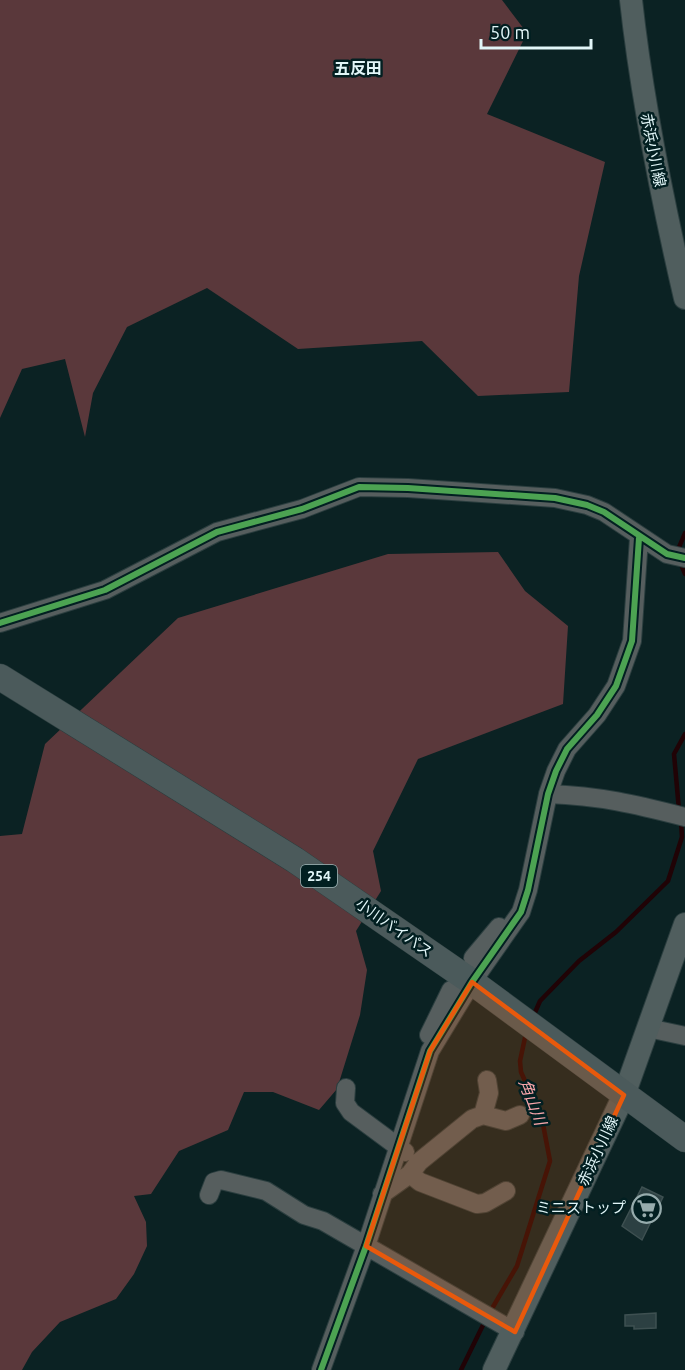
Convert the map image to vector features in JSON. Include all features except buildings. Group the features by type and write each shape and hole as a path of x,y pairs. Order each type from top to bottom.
{"highway":[{"name":"小川バイパス","path":"0,677 285,853 465,977 685,1139"}],"main road":[{"name":"赤浜小川線","path":"631,0 641,87 662,200 685,298"},
{"name":"赤浜小川線","path":"496,1370 507,1327 624,1095 685,924"}],"street":[{"path":"0,623 105,590 217,532 302,509 359,487 555,498 587,505 604,512 639,538 676,556"},
{"path":"321,1370 366,1246 430,1051 465,977 521,912 548,794 567,749 597,715 616,686 632,641 639,538"},
{"path":"548,794 592,795 679,816"},
{"path":"648,1028 685,1036"},
{"path":"483,1115 489,1093 487,1080"},
{"path":"346,1088 345,1103 351,1112 397,1146 414,1168 420,1182 477,1204 485,1203 506,1191"},
{"path":"382,1194 456,1130 483,1115 506,1121 520,1115"},
{"path":"209,1195 214,1182 221,1180 266,1191 304,1215 323,1221 507,1327"}],"highlighted area":[{"path":"472,982 624,1095 515,1332 366,1246 430,1051"}],"shaded area":[{"path":"0,0 502,0 527,33 487,114 605,162 579,276 569,392 478,396 422,341 298,349 207,288 127,327 93,393 85,437 65,359 22,369 0,418"},
{"path":"498,552 525,591 568,626 563,704 418,759 373,851 381,891 356,931 367,970 360,1015 337,1089 319,1110 273,1092 244,1092 228,1130 179,1151 151,1194 134,1196 146,1222 147,1246 134,1274 116,1299 60,1322 32,1352 22,1370 0,1370 0,836 22,834 45,744 178,618 388,554"}],"waterway":[{"name":"角山川","path":"677,552 685,533"},
{"name":"角山川","path":"680,562 685,574"},
{"name":"角山川","path":"679,810 674,754 685,734"},
{"name":"角山川","path":"533,1017 540,1001 579,961 616,932 668,881 682,837 681,821"},
{"name":"角山川","path":"490,1312 517,1266 550,1161 542,1119 521,1072 520,1061 526,1033"},
{"name":"角山川","path":"461,1370 486,1319"}],"cycle path":[{"path":"0,623 105,590 217,532 302,509 359,487 555,498 587,505 604,512 667,554 685,558"},
{"path":"321,1370 366,1246 430,1051 472,982 521,912 528,890 548,794 556,771 567,749 597,715 616,686 632,641 639,538"}],"place":[{"name":"ミニストップ","path":"647,1208"}],"district":[{"name":"五反田","path":"358,68"}]}
